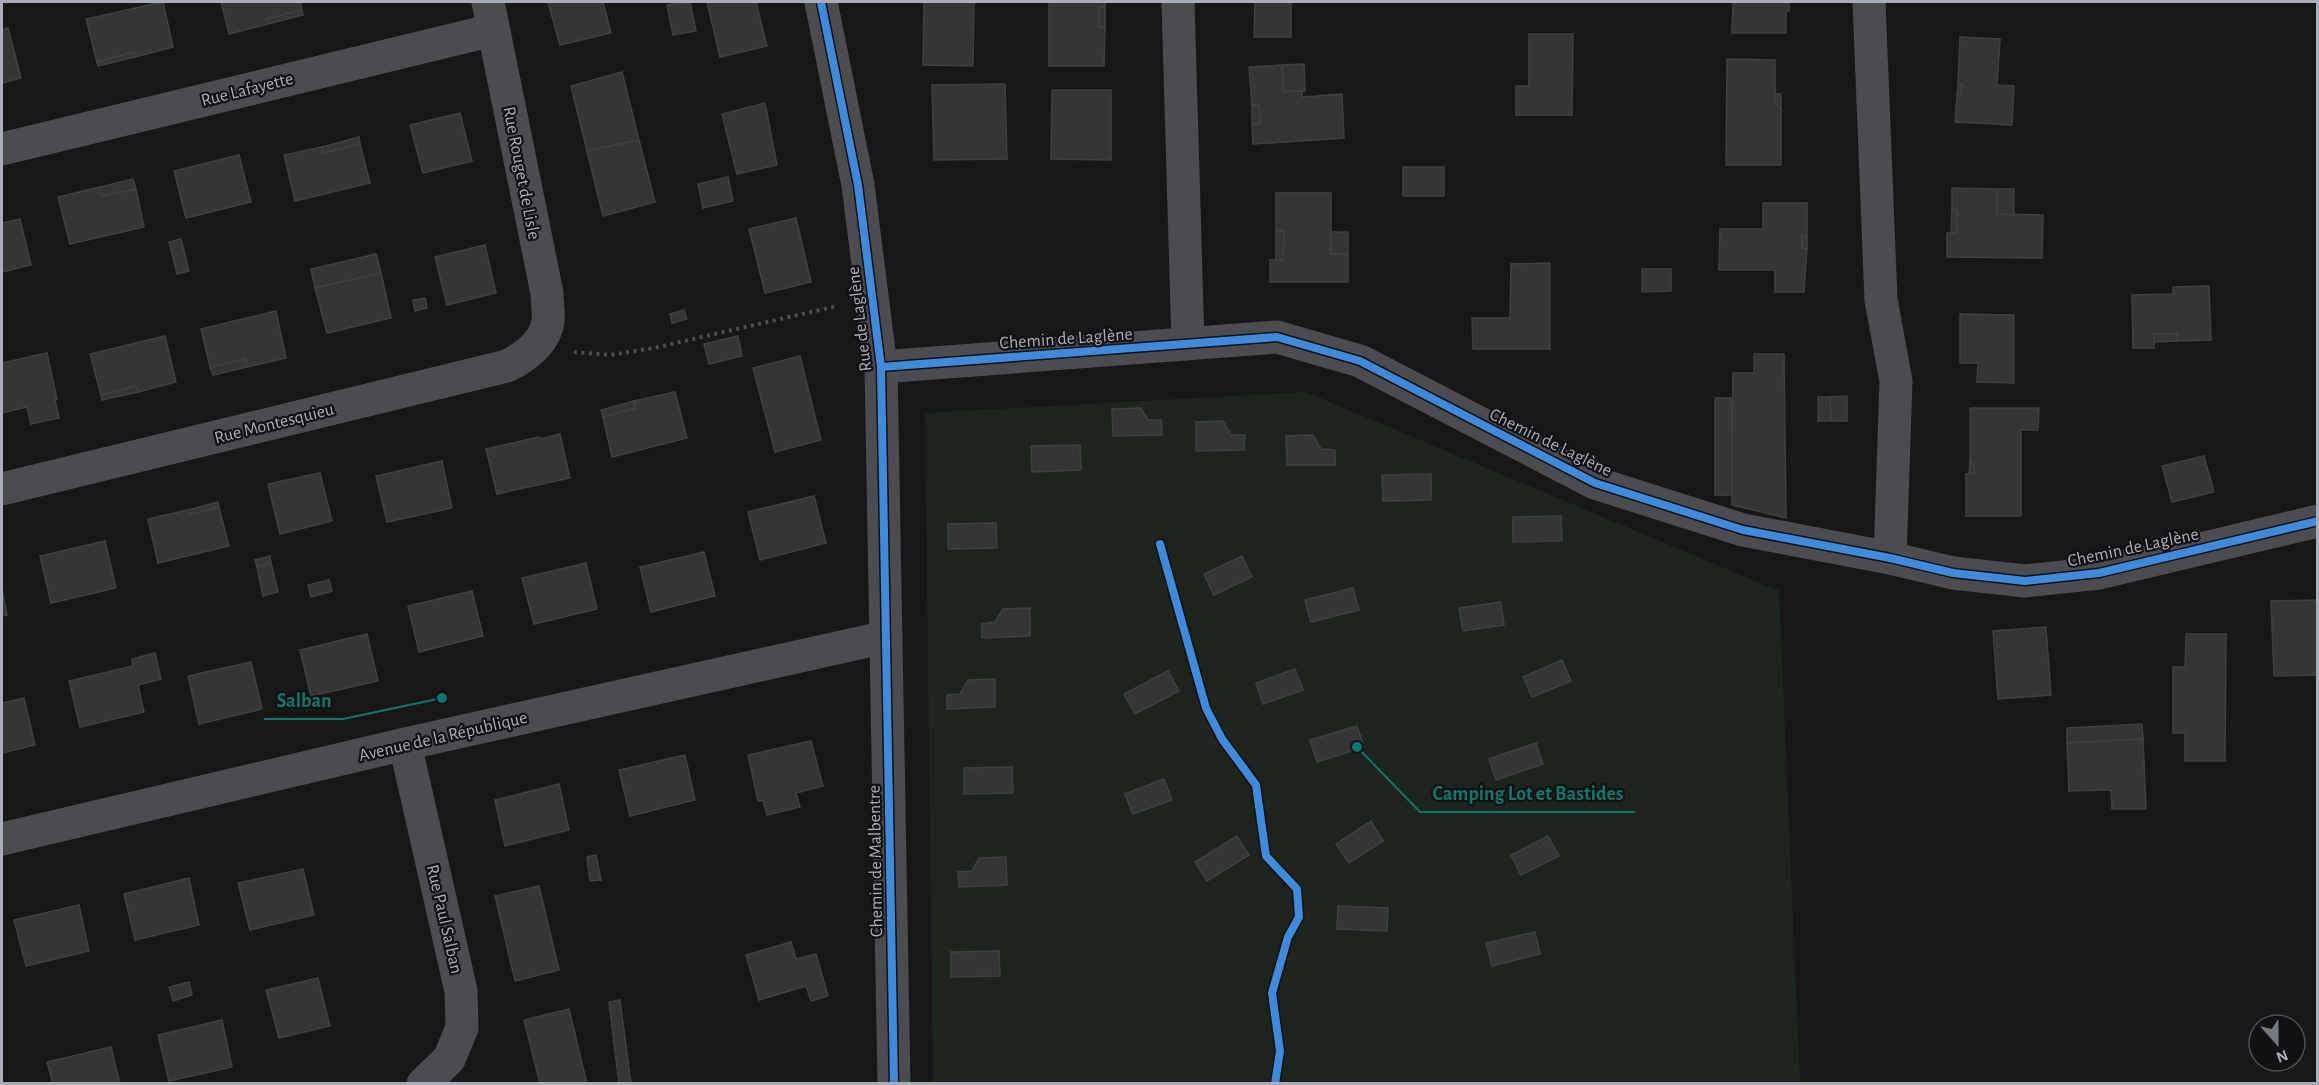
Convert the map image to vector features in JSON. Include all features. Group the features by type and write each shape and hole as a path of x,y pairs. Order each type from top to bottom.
{"street":[{"name":"Rue de Laglène","path":"821,2 858,185 882,367 886,637"},
{"path":"1178,2 1188,344"},
{"path":"1869,2 1881,300 1896,381 1890,558"},
{"name":"Rue Lafayette","path":"2,149 491,16"},
{"name":"Rue Rouget de Lisle","path":"491,16 547,293 548,323 539,343"},
{"name":"Chemin de Laglène","path":"882,367 1276,337 1360,361 1595,483 1743,530 1890,558 1953,573 2025,581 2099,573 2318,521"},
{"name":"Rue Montesquieu","path":"2,489 507,366 525,357 539,343"},
{"name":"Avenue de la République","path":"2,839 405,744 886,637"},
{"name":"Chemin de Malbentre","path":"886,637 894,1083"},
{"name":"Rue Paul Salban","path":"405,744 461,991 462,1028 449,1059 423,1083"}],"path":[{"path":"539,343 585,355 610,355 654,348 873,298"}],"shaded area":[{"path":"1306,392 1779,591 1800,1083 933,1083 925,413"}],"building":[{"path":"163,2 173,47 135,57 134,52 97,62 86,19"},
{"path":"221,2 300,2 302,10 267,19 268,24 229,34"},
{"path":"548,2 603,2 611,33 560,45"},
{"path":"690,2 696,31 673,35 667,5"},
{"path":"707,2 756,2 767,46 720,57"},
{"path":"924,2 974,2 973,66 923,65"},
{"path":"1049,2 1105,2 1105,7 1099,7 1099,27 1105,27 1104,66 1049,66"},
{"path":"1255,2 1291,2 1291,37 1254,37"},
{"path":"1733,2 1789,2 1789,11 1786,11 1786,33 1732,33"},
{"path":"1099,7 1105,7 1105,27 1099,27"},
{"path":"302,10 303,15 268,24 267,19"},
{"path":"8,28 21,78 2,83 2,30"},
{"path":"1529,34 1573,34 1572,115 1516,115 1516,86 1529,86"},
{"path":"1960,37 2000,39 1997,85 2014,86 2012,125 1955,122 1957,96 1961,96 1962,84 1958,84"},
{"path":"134,52 135,57 98,66 97,62"},
{"path":"1727,59 1775,60 1775,103 1781,110 1781,165 1726,165"},
{"path":"1304,64 1305,91 1283,92 1282,65"},
{"path":"1282,65 1283,92 1302,91 1302,97 1342,94 1344,138 1253,144 1252,124 1260,124 1259,105 1252,105 1249,67"},
{"path":"622,72 639,140 587,151 571,86"},
{"path":"1005,84 1007,159 934,160 932,85"},
{"path":"1958,84 1962,84 1961,96 1957,96"},
{"path":"1052,90 1111,90 1111,160 1051,159"},
{"path":"1775,94 1781,94 1781,110 1775,103"},
{"path":"765,103 777,165 737,174 722,114"},
{"path":"1252,105 1259,105 1260,124 1252,124"},
{"path":"460,113 472,161 423,173 410,125"},
{"path":"359,137 360,144 323,153 322,147"},
{"path":"639,140 655,202 603,216 587,151"},
{"path":"360,144 370,183 295,201 284,155 322,147 323,153"},
{"path":"239,155 251,202 186,218 174,171"},
{"path":"1403,167 1444,167 1444,196 1403,196"},
{"path":"728,177 733,201 703,208 698,184"},
{"path":"133,179 136,189 102,196 100,187"},
{"path":"100,187 102,196 136,189 144,227 70,244 58,197"},
{"path":"1952,188 1997,189 1997,214 2043,215 2042,258 1947,257 1947,233 1957,233 1957,210 1952,210"},
{"path":"1997,189 2014,189 2014,215 1997,214"},
{"path":"1276,193 1331,193 1331,254 1348,254 1348,282 1270,282 1270,260 1283,260 1284,231 1276,231"},
{"path":"1763,203 1807,203 1807,237 1802,236 1802,248 1807,248 1804,292 1775,292 1775,270 1719,270 1720,229 1763,229"},
{"path":"1952,210 1957,210 1957,233 1951,233"},
{"path":"796,218 811,282 765,293 749,229"},
{"path":"20,219 31,265 2,272 2,223"},
{"path":"1276,231 1284,231 1283,260 1276,260"},
{"path":"1331,232 1348,232 1348,254 1331,254"},
{"path":"1802,236 1807,237 1807,248 1802,248"},
{"path":"181,239 189,271 177,274 169,242"},
{"path":"485,245 496,293 447,305 435,257"},
{"path":"376,254 381,273 315,288 311,269"},
{"path":"1550,263 1550,349 1473,349 1472,318 1510,318 1511,264"},
{"path":"1642,269 1671,269 1671,291 1642,292"},
{"path":"381,273 391,318 327,333 315,288"},
{"path":"2209,286 2211,340 2177,341 2177,334 2154,334 2154,348 2133,348 2132,295 2173,294 2173,287"},
{"path":"425,298 427,308 415,311 413,300"},
{"path":"684,310 687,319 672,323 670,314"},
{"path":"276,311 286,358 247,367 245,359 210,367 201,329"},
{"path":"1960,314 2014,315 2014,383 1977,382 1978,363 1960,363"},
{"path":"2154,334 2177,334 2177,341 2154,342"},
{"path":"165,336 176,382 138,392 136,386 101,395 90,354"},
{"path":"738,336 742,356 709,364 704,344"},
{"path":"47,353 59,418 31,424 27,407 2,413 2,363"},
{"path":"1754,354 1784,354 1786,518 1732,505 1733,373 1754,373"},
{"path":"800,356 821,440 775,452 753,368"},
{"path":"245,359 247,367 213,375 210,367"},
{"path":"136,386 138,392 102,400 101,395"},
{"path":"675,392 687,438 612,457 603,417 636,408 634,401"},
{"path":"1847,396 1847,421 1831,421 1830,397"},
{"path":"1818,397 1830,397 1831,421 1818,421"},
{"path":"1715,398 1732,398 1732,495 1715,495"},
{"path":"634,401 636,408 603,417 601,410"},
{"path":"1141,408 1148,420 1161,420 1162,435 1113,436 1112,409"},
{"path":"1970,408 2039,408 2038,430 2021,430 2021,516 1966,516 1966,474 1974,473 1974,466 1970,462"},
{"path":"1223,421 1231,435 1245,435 1244,450 1196,451 1196,422"},
{"path":"560,434 570,478 497,494 486,449"},
{"path":"1313,435 1321,449 1335,450 1335,465 1287,465 1286,436"},
{"path":"1080,445 1081,470 1032,472 1031,446"},
{"path":"2204,456 2214,492 2172,502 2162,466"},
{"path":"442,461 452,508 387,522 376,476"},
{"path":"1970,462 1974,466 1974,473 1969,473"},
{"path":"320,473 332,521 280,534 268,484"},
{"path":"1431,474 1431,500 1383,501 1382,475"},
{"path":"814,496 826,543 760,560 748,512"},
{"path":"218,502 219,507 189,515 188,510"},
{"path":"219,507 229,546 158,563 148,519 188,510 189,515"},
{"path":"1561,516 1562,541 1513,542 1513,517"},
{"path":"996,523 997,548 948,549 948,524"},
{"path":"105,541 116,588 51,603 40,556"},
{"path":"704,552 715,596 651,612 640,567"},
{"path":"270,556 271,563 257,567 255,560"},
{"path":"1242,556 1252,577 1214,595 1204,574"},
{"path":"271,563 278,592 263,596 257,567"},
{"path":"586,563 597,609 534,624 522,578"},
{"path":"329,580 332,591 311,597 308,585"},
{"path":"1353,588 1359,610 1311,622 1305,600"},
{"path":"2,589 7,615 2,616"},
{"path":"472,591 483,636 419,652 408,606"},
{"path":"2318,600 2318,675 2274,676 2271,601"},
{"path":"1501,602 1504,625 1463,631 1459,608"},
{"path":"1030,608 1030,636 982,638 982,624 995,622 1003,609"},
{"path":"2046,627 2051,695 1998,699 1993,631"},
{"path":"367,634 378,681 311,696 300,650"},
{"path":"2186,634 2226,634 2225,761 2185,761 2185,733 2173,733 2173,667 2185,667"},
{"path":"155,653 161,679 138,685 144,712 80,727 69,681 133,666 132,659"},
{"path":"1562,660 1571,681 1532,697 1523,677"},
{"path":"251,662 262,709 199,724 188,676"},
{"path":"1295,669 1303,690 1263,704 1256,683"},
{"path":"1168,671 1179,691 1135,714 1124,694"},
{"path":"995,679 995,707 947,709 947,695 960,694 968,680"},
{"path":"24,698 35,745 2,753 2,703"},
{"path":"2142,724 2143,739 2067,743 2067,728"},
{"path":"1357,726 1364,747 1317,762 1310,740"},
{"path":"2143,739 2146,809 2112,809 2111,790 2069,791 2067,743"},
{"path":"811,741 823,786 796,793 800,807 767,815 763,800 758,801 748,755"},
{"path":"1536,743 1543,764 1496,780 1489,759"},
{"path":"685,755 695,800 630,816 619,770"},
{"path":"1012,767 1013,793 964,794 964,768"},
{"path":"1164,779 1172,800 1133,814 1125,794"},
{"path":"559,784 569,830 505,846 495,800"},
{"path":"1371,821 1383,841 1349,863 1336,844"},
{"path":"1237,836 1249,855 1207,881 1195,862"},
{"path":"1548,836 1559,856 1521,875 1511,855"},
{"path":"596,855 601,880 590,881 587,857"},
{"path":"1006,857 1007,885 959,887 958,872 972,871 979,858"},
{"path":"303,869 314,915 250,930 238,883"},
{"path":"189,878 199,925 135,940 124,894"},
{"path":"539,886 559,970 515,981 495,896"},
{"path":"79,905 89,951 26,966 14,920"},
{"path":"1338,906 1388,908 1387,931 1337,929"},
{"path":"1535,932 1540,954 1492,966 1486,943"},
{"path":"791,942 796,959 816,954 828,996 811,1001 806,986 759,1000 746,955"},
{"path":"999,951 1000,976 951,977 951,952"},
{"path":"318,978 330,1026 279,1038 266,990"},
{"path":"189,982 192,995 173,1001 169,987"},
{"path":"620,1000 631,1084 619,1084 609,1002"},
{"path":"569,1009 587,1084 540,1084 524,1020"},
{"path":"222,1020 232,1067 169,1081 158,1035"},
{"path":"111,1047 120,1084 53,1084 47,1062"}],"cycle path":[{"path":"821,2 858,185 881,367 894,1084"},
{"path":"881,367 1277,337 1360,361 1595,483 1743,530 1890,558 1953,573 2025,581 2099,573 2318,521"},
{"path":"1160,544 1206,708 1222,739 1256,785 1266,856 1297,889 1299,917 1288,937 1272,993 1280,1051 1275,1084"}],"place":[{"name":"Salban","path":"442,698"},
{"name":"Camping Lot et Bastides","path":"1357,747"}]}
